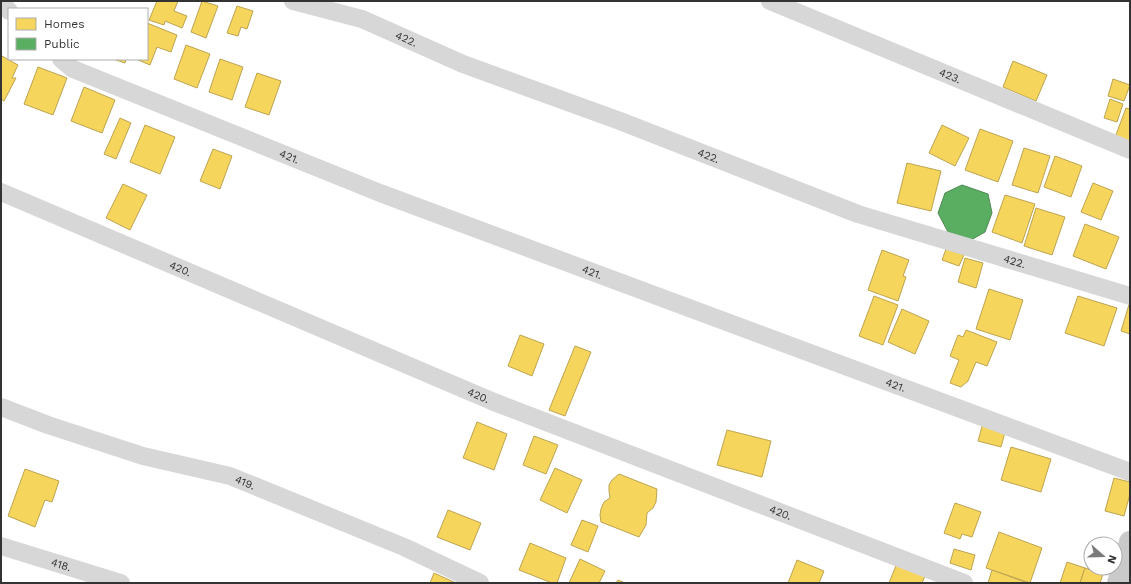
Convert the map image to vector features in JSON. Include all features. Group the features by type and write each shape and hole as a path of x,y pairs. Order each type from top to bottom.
{"main road":[{"path":"1118,583 1130,542"}],"street":[{"name":"422.","path":"293,1 362,19 463,64 620,121 858,214 1130,296"},
{"name":"423.","path":"770,1 1130,150"},
{"path":"1,2 8,10"},
{"name":"421.","path":"62,60 73,69 380,193 1130,472"},
{"name":"420.","path":"1,192 494,402 964,583"},
{"name":"419.","path":"1,406 48,425 143,456 230,476 404,547 480,583"},
{"name":"418.","path":"1,546 121,583"}],"building: Homes":[{"path":"157,1 178,1 174,11 187,16 182,28 165,21 164,25 149,20"},
{"path":"202,1 218,6 206,38 191,32"},
{"path":"237,6 253,11 247,29 241,27 238,36 227,33"},
{"path":"148,23 177,35 171,52 157,47 150,65 138,60 148,60"},
{"path":"186,45 210,54 197,88 174,79"},
{"path":"2,56 18,65 12,78 16,78 4,101 1,99"},
{"path":"220,59 243,67 232,100 209,92"},
{"path":"116,60 126,60 125,63"},
{"path":"1013,61 1047,75 1036,101 1003,87"},
{"path":"38,67 67,78 53,115 24,104"},
{"path":"257,73 281,81 269,115 245,107"},
{"path":"1113,79 1130,85 1124,101 1108,96"},
{"path":"84,87 115,100 102,133 71,121"},
{"path":"1110,99 1123,104 1117,122 1104,118"},
{"path":"1126,108 1130,109 1130,146 1114,140"},
{"path":"120,118 131,123 116,159 104,154"},
{"path":"145,125 175,137 160,174 130,162"},
{"path":"942,125 969,138 955,166 929,153"},
{"path":"980,129 1013,141 998,182 965,170"},
{"path":"1024,148 1050,156 1038,193 1012,185"},
{"path":"213,149 232,156 220,189 200,181"},
{"path":"1055,156 1082,166 1071,197 1044,187"},
{"path":"907,163 941,171 931,211 897,203"},
{"path":"1093,183 1113,191 1101,220 1081,212"},
{"path":"123,184 147,195 130,230 106,218"},
{"path":"1005,195 1035,204 1022,243 992,232"},
{"path":"1036,208 1065,217 1052,255 1024,246"},
{"path":"1085,224 1119,237 1106,269 1073,256"},
{"path":"946,249 964,255 959,266 942,260"},
{"path":"882,250 909,260 903,276 906,277 898,301 868,290"},
{"path":"965,258 983,263 976,288 958,282"},
{"path":"989,289 1023,300 1010,340 976,329"},
{"path":"874,296 898,305 883,345 859,336"},
{"path":"1078,296 1117,308 1104,346 1065,333"},
{"path":"1130,301 1130,334 1121,331"},
{"path":"902,309 929,321 915,354 888,342"},
{"path":"966,330 997,342 987,366 976,362 968,381 961,387 950,383 959,360 950,356 958,335 963,337"},
{"path":"520,335 544,344 532,376 508,366"},
{"path":"575,346 591,352 565,416 549,410"},
{"path":"477,422 507,434 494,470 463,458"},
{"path":"983,423 1006,429 1001,447 978,441"},
{"path":"727,430 771,441 762,477 717,465"},
{"path":"534,436 558,445 546,474 523,465"},
{"path":"1011,447 1051,459 1041,492 1001,480"},
{"path":"555,468 582,480 567,513 540,500"},
{"path":"25,469 59,481 52,502 45,500 35,527 8,516"},
{"path":"619,474 657,489 656,502 653,508 647,513 646,525 639,537 601,522 601,509 604,502 610,498 609,485"},
{"path":"1114,478 1130,482 1130,494 1124,516 1105,511"},
{"path":"955,503 981,512 972,537 962,534 960,539 944,533"},
{"path":"448,510 481,523 470,550 437,537"},
{"path":"582,520 598,526 588,552 571,545"},
{"path":"999,532 1042,548 1030,583 986,568"},
{"path":"530,543 566,558 557,583 552,583 519,570"},
{"path":"954,549 975,555 971,570 950,563"},
{"path":"580,559 605,571 599,583 569,583"},
{"path":"797,560 824,571 819,583 788,583"},
{"path":"1067,562 1083,567 1083,574 1080,583 1060,583"},
{"path":"897,563 925,576 922,583 889,583"},
{"path":"992,570 1025,582 1025,583 988,583"},
{"path":"434,573 456,583 430,583"},
{"path":"1083,574 1083,576 1102,576 1100,583 1080,583"},
{"path":"618,580 625,583 616,583"}],"building: Public":[{"path":"962,185 988,194 992,213 985,232 971,240 948,232 938,213 945,193"}]}
